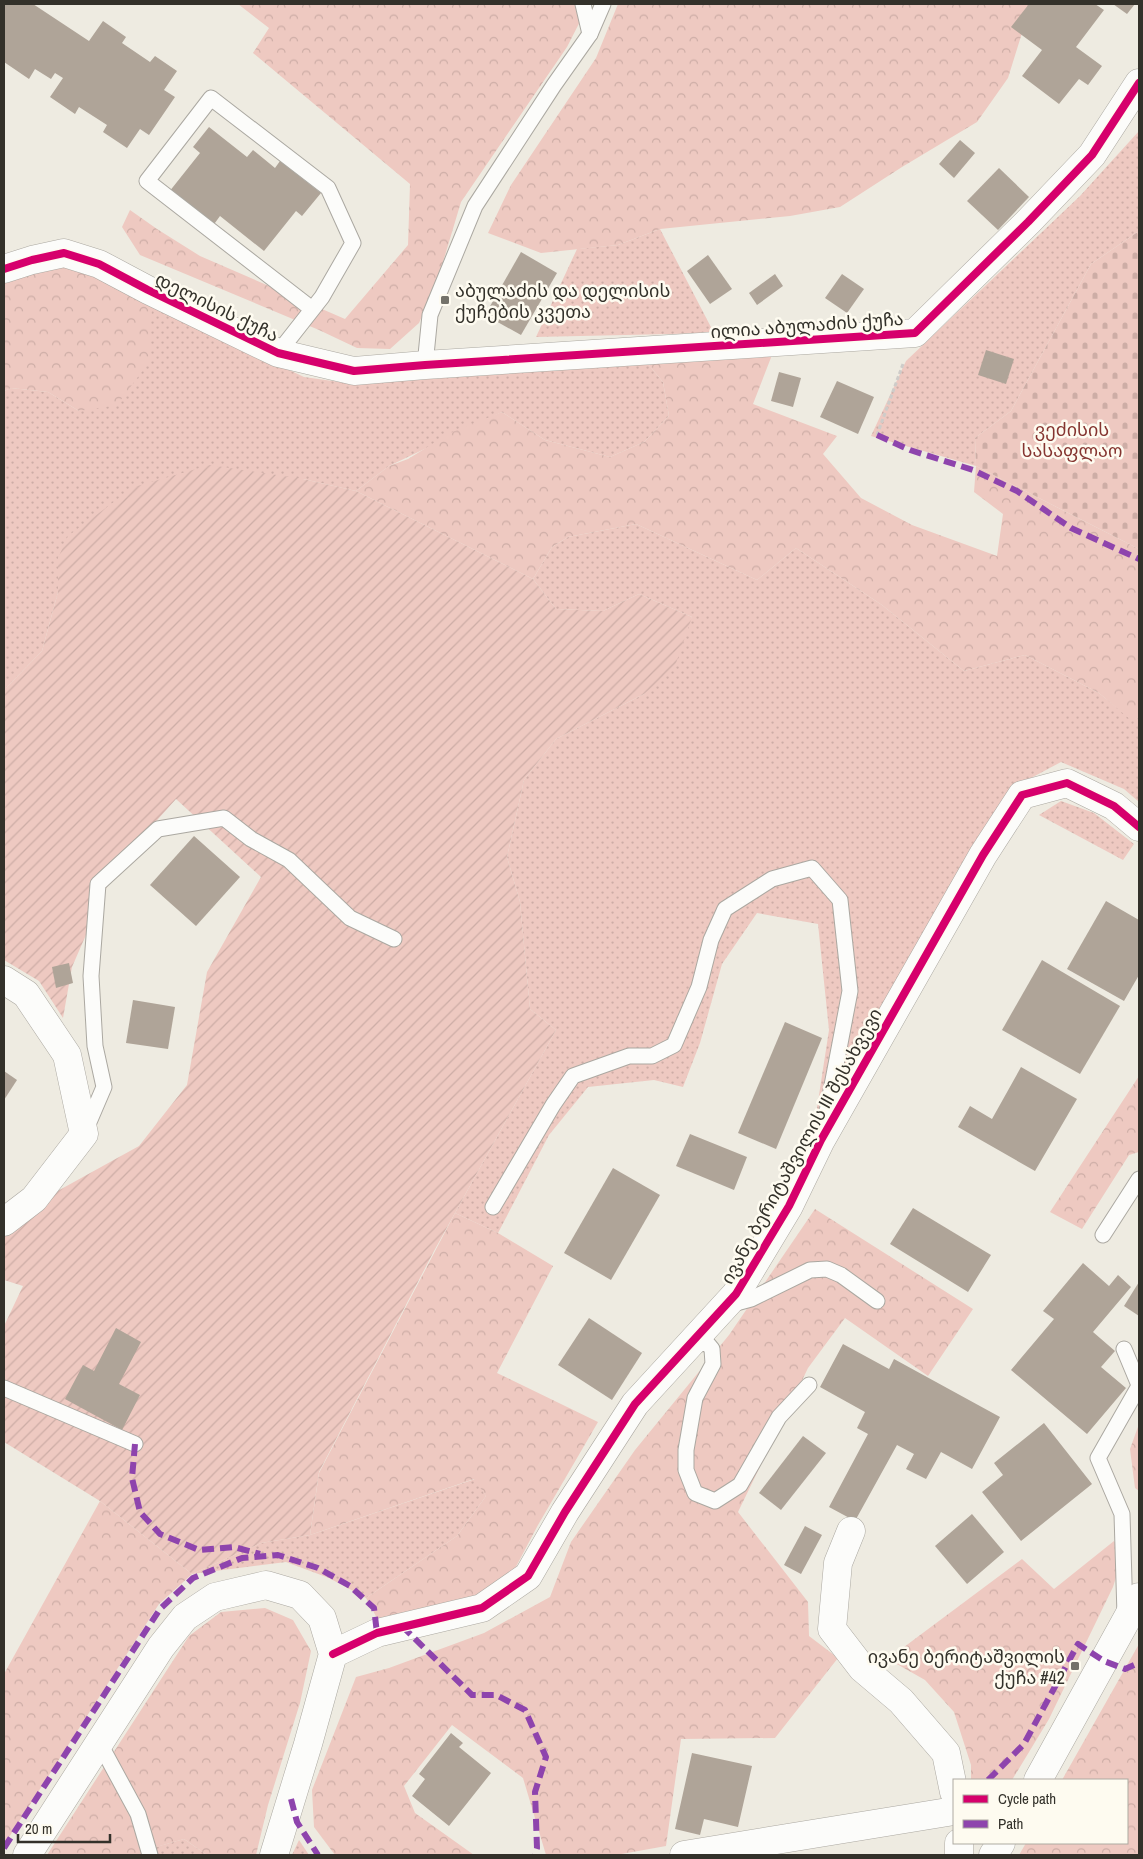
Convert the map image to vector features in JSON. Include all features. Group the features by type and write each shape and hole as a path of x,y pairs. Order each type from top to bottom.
{"street":[{"name":"ილია აბულაძის ქუჩა","path":"425,365 915,333 1028,222 1092,155 1139,83"},
{"name":"დელისის ქუჩა","path":"4,269 64,253 98,264 278,353 354,372 425,365"},
{"name":"ივანე ბერიტაშვილის III შესახვევი","path":"333,1654 377,1633 482,1608 528,1576 565,1512 635,1404 736,1294 789,1206 821,1140 983,855 1022,795 1066,783 1114,806 1139,826"},
{"path":"4,980 26,994 67,1055 84,1134 34,1199 4,1222"},
{"path":"851,1531 838,1563 832,1628 862,1668 901,1701 946,1753 953,1787"},
{"path":"27,1855 161,1647 185,1617 215,1597 266,1585 300,1595 322,1618 333,1654 274,1855"},
{"path":"1039,1779 1139,1596"},
{"path":"684,1855 953,1811"},
{"path":"993,1855 1000,1844"}],"lane":[{"path":"583,4 590,34"},
{"path":"425,365 430,315 475,206 554,85 590,34 603,4"},
{"path":"278,353 322,297 353,243 328,188 211,98 147,182 312,309"},
{"path":"84,1134 104,1087 96,1046 91,976 98,884 158,829 224,818 252,839 289,860 350,918 394,940"},
{"path":"493,1207 553,1105 573,1076 629,1056 652,1056 674,1045 699,987 711,940 725,909 772,879 812,868 840,900 850,991 821,1140"},
{"path":"1103,1235 1139,1179"},
{"path":"725,1306 751,1299 810,1270 827,1269 842,1275 877,1301"},
{"path":"688,1346 707,1343 712,1349 713,1364 695,1398 686,1450 686,1470 695,1493 715,1501 740,1485 779,1417 809,1384"},
{"path":"1124,1349 1139,1386 1098,1458 1122,1514 1125,1621"},
{"path":"4,1388 135,1444"},
{"path":"99,1742 138,1814 150,1855"}],"path":[{"path":"877,435 915,333"}],"green space":[{"path":"238,4 589,4 567,47 461,202 437,282 419,323 390,349 357,348 319,330 140,255 122,227 130,210 200,256 345,319 408,245 410,184 253,53 269,28"},
{"path":"618,4 1031,4 1008,78 977,122 840,207 790,216 660,229 618,245 541,253 488,233 511,185 596,58"},
{"path":"1139,131 1139,231 1091,264 1011,411 975,438 976,466 871,436 906,361 1080,196"},
{"path":"660,229 714,333 536,337 577,249 618,245"},
{"name":"ვეძისის სასაფლაო","path":"1139,231 1139,549 976,466 975,438 1011,411 1091,264"},
{"path":"64,264 87,271 152,305 149,362 117,405 79,411 48,392 11,388 4,391 4,281"},
{"path":"152,305 304,377 354,384 648,364 663,382 669,416 644,442 610,457 545,440 502,412 389,466 356,491 303,479 58,558 58,592 42,651 4,688 4,391 11,388 48,392 79,411"},
{"path":"772,355 753,404 837,436 823,454 861,498 912,525 997,556 1003,514 974,492 976,466 1139,549 1139,718 1131,720 1099,693 1025,655 964,671 882,605 796,548 757,580 636,524 568,537 552,547 533,579 356,491 389,466 408,459 450,433 502,412 545,440 610,457 644,442 669,416 663,382 648,364"},
{"path":"210,465 303,479 356,491 533,579 556,609 603,611 639,594 692,617 674,669 644,694 556,739 524,780 507,857 520,902 530,1009 556,1030 434,1251 319,1472 310,1535 261,1543 192,1574 100,1501 4,1442 4,1326 23,1286 4,1280 4,1237 45,1198 139,1146 187,1085 207,972 261,877 176,799 116,866 72,967 63,1018 39,981 4,960 4,688 42,651 58,592 58,558 68,536 134,487"},
{"path":"636,524 757,580 796,548 882,605 964,671 1025,655 1099,693 1131,719 1139,718 1139,802 1124,789 1061,762 1031,778 993,823 815,1121 829,1030 818,924 757,913 722,964 700,1043 683,1087 654,1080 588,1087 549,1135 498,1233 455,1213 556,1030 530,1009 520,902 507,857 524,780 556,739 644,694 692,617 639,594 603,611 556,609 533,579 552,547 568,537"},
{"path":"1061,801 1094,813 1134,844 1123,860 1039,815"},
{"path":"1139,1076 1139,1152 1129,1155 1082,1229 1050,1212"},
{"path":"815,1209 973,1309 928,1376 845,1318 808,1368 738,1512 808,1602 809,1636 838,1658 775,1738 681,1739 666,1846 616,1855 546,1855 523,1778 452,1725 404,1786 415,1813 474,1855 335,1855 314,1827 312,1790 356,1677 389,1668 484,1633 550,1597 571,1542 635,1450 729,1335"},
{"path":"455,1213 498,1233 553,1266 497,1373 598,1422 538,1525 510,1578 469,1605 378,1620 366,1598 457,1536 486,1496 474,1479 310,1535 319,1473"},
{"path":"1139,1424 1139,1491 1135,1488 1130,1449"},
{"path":"475,1479 486,1496 457,1536 366,1598 329,1578 286,1562 192,1574 261,1543 310,1535"},
{"path":"100,1501 192,1574 159,1604 4,1845 4,1674"},
{"path":"1114,1541 1123,1555 1113,1587 1049,1719 1013,1779 971,1779 971,1765 954,1712 925,1680 888,1659 1022,1559 1054,1589"},
{"path":"265,1608 293,1620 311,1651 300,1703 268,1805 256,1855 207,1855 184,1839 146,1850 142,1855 47,1855 189,1636 221,1612"},
{"path":"1139,1644 1139,1855 1019,1855 1025,1844 1128,1844 1128,1779 1063,1779"},
{"path":"184,1839 207,1855 142,1855 145,1850"},
{"path":"299,1840 309,1855 292,1855"}],"building":[{"path":"4,4 33,4 89,41 103,21 126,37 122,43 150,62 155,56 177,71 164,90 175,97 149,135 140,129 127,148 103,132 107,125 79,107 75,114 50,97 63,78 55,73 51,79 35,69 29,79 4,62"},
{"path":"1029,4 1095,4 1104,10 1076,47 1102,66 1088,85 1079,79 1059,104 1022,76 1042,50 1011,27"},
{"path":"1113,4 1135,4 1127,14"},
{"path":"209,127 247,157 253,150 275,168 280,161 321,193 302,216 296,211 264,251 220,216 212,227 169,192 200,153 193,147"},
{"path":"960,140 975,153 954,178 939,164"},
{"path":"999,168 1029,197 998,230 967,201"},
{"path":"521,252 557,273 521,335 485,315"},
{"path":"708,255 732,289 710,304 687,271"},
{"path":"775,274 783,286 757,305 749,293"},
{"path":"842,274 864,289 847,313 825,298"},
{"path":"986,350 1014,359 1006,384 978,375"},
{"path":"779,372 801,378 793,407 771,401"},
{"path":"837,381 874,397 858,434 820,417"},
{"path":"194,836 240,877 196,926 150,885"},
{"path":"1106,901 1139,920 1139,975 1124,1001 1067,969"},
{"path":"1042,960 1120,1006 1080,1074 1002,1030"},
{"path":"69,963 73,983 56,988 52,967"},
{"path":"133,1000 175,1007 168,1049 126,1043"},
{"path":"785,1022 822,1038 776,1149 738,1133"},
{"path":"1021,1067 1077,1099 1035,1171 958,1127 970,1106 992,1119"},
{"path":"4,1071 17,1080 4,1100"},
{"path":"690,1134 747,1157 734,1190 676,1166"},
{"path":"613,1168 660,1195 611,1280 564,1253"},
{"path":"913,1208 991,1255 968,1292 890,1244"},
{"path":"1083,1263 1109,1286 1118,1275 1131,1287 1093,1332 1115,1351 1101,1367 1126,1388 1087,1434 1011,1370 1054,1319 1043,1311"},
{"path":"1139,1282 1139,1316 1124,1306"},
{"path":"589,1318 642,1353 612,1400 558,1365"},
{"path":"116,1328 141,1342 119,1384 140,1395 122,1430 65,1399 83,1365 94,1371"},
{"path":"843,1344 889,1369 894,1359 1000,1417 972,1469 941,1452 926,1479 906,1469 914,1454 897,1445 855,1521 829,1507 868,1434 857,1428 865,1412 820,1387"},
{"path":"1044,1423 1092,1484 1021,1541 982,1492 1003,1475 994,1463"},
{"path":"803,1436 826,1453 781,1510 759,1493"},
{"path":"972,1514 1004,1552 967,1584 935,1546"},
{"path":"805,1526 822,1535 801,1574 784,1565"},
{"path":"451,1733 463,1743 459,1747 491,1773 449,1826 412,1796 425,1779 419,1774"},
{"path":"692,1753 752,1766 738,1827 704,1819 700,1835 675,1829"}],"marked path":[{"path":"877,435 910,450 973,470 1017,491 1071,528 1139,559"},
{"path":"135,1444 132,1478 140,1512 160,1534 199,1550 234,1547 260,1554"},
{"path":"4,1848 160,1609 193,1578 242,1558 278,1555 318,1568 350,1586 374,1608 377,1633"},
{"path":"402,1626 472,1695 496,1695 525,1710 546,1757 535,1792 537,1848 535,1855"},
{"path":"989,1779 1024,1744 1078,1644 1104,1661 1125,1669 1139,1663"},
{"path":"291,1799 297,1822 318,1855"}],"cycle path":[{"path":"4,269 64,253 99,264 278,353 354,371 915,333 1028,222 1092,155 1139,83"},
{"path":"333,1654 377,1633 482,1608 528,1576 565,1512 635,1404 736,1294 789,1206 821,1140 983,855 1022,795 1067,783 1114,806 1139,827"}],"place":[{"name":"აბულაძის და დელისის ქუჩების კვეთა","path":"445,300"},
{"name":"ივანე ბერიტაშვილის ქუჩა #42","path":"1075,1666"}]}
